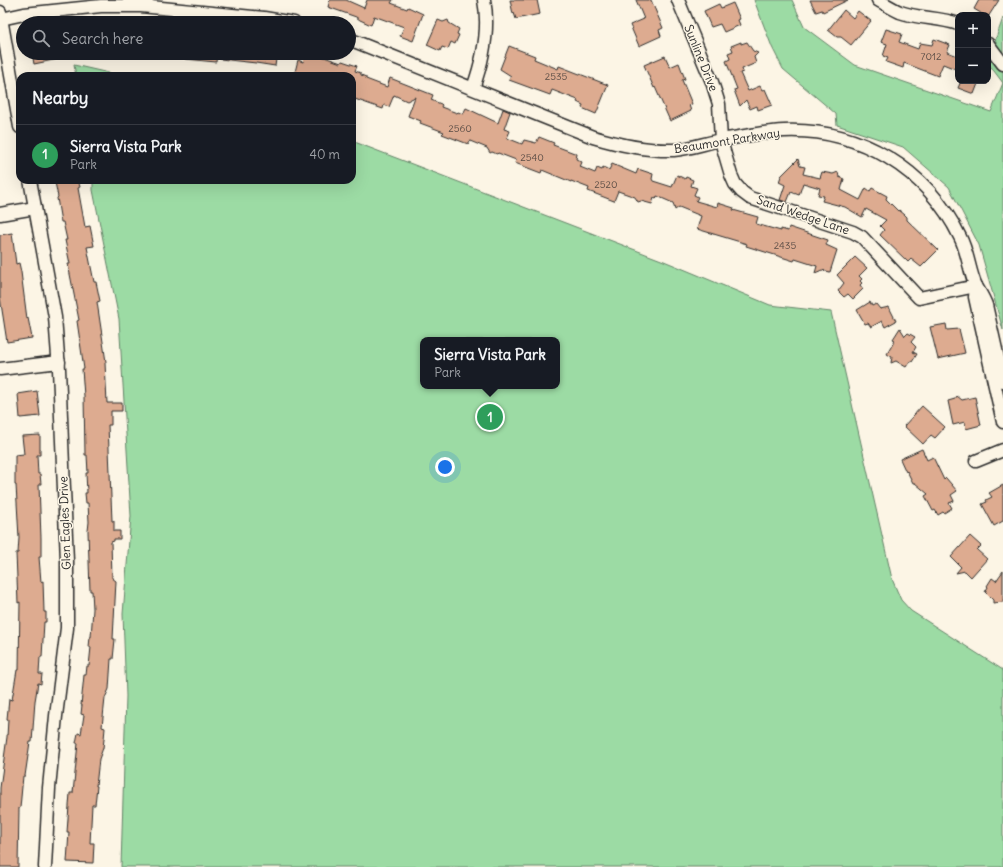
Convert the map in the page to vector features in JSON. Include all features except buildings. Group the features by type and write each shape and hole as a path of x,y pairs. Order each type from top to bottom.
{"street":[{"path":"473,88 485,47 486,28 484,0"},
{"name":"Sunline Drive","path":"678,0 712,82 719,104 721,140"},
{"path":"878,0 900,12 955,23"},
{"path":"16,105 0,15 101,6 141,6 244,16"},
{"name":"Beaumont Parkway","path":"356,42 593,138 632,147 653,150 673,150 689,148 721,140 783,132 809,132 849,140 867,146 888,157 924,184 939,203 960,238 976,286 983,296 986,305 1003,381"},
{"path":"991,48 1003,64"},
{"name":"Sand Wedge Lane","path":"721,140 731,175 735,184 742,192 750,198 853,232 862,238 919,298 976,286"},
{"name":"Glen Eagles Drive","path":"31,184 55,317 59,362 67,561 67,628 49,788 45,867"},
{"path":"0,214 35,208"},
{"name":"Beaumont Parkway","path":"976,286 975,297 1003,422"},
{"path":"0,369 59,362"},
{"path":"976,461 1003,450"}],"green space":[{"path":"754,0 792,0 804,27 855,65 991,112 1003,83 1003,330 979,245 949,187 903,147 837,125 836,114 783,69 772,47"},
{"path":"1003,18 1003,83 991,67 991,52"},
{"path":"74,65 105,72 75,72"},
{"path":"356,143 664,261 770,305 831,312 892,579 901,600 911,611 1003,670 1003,867 121,867 126,696 123,614 131,516 119,319 93,184 356,184"}],"place":[{"name":"Sierra Vista Park","path":"490,417"}]}
